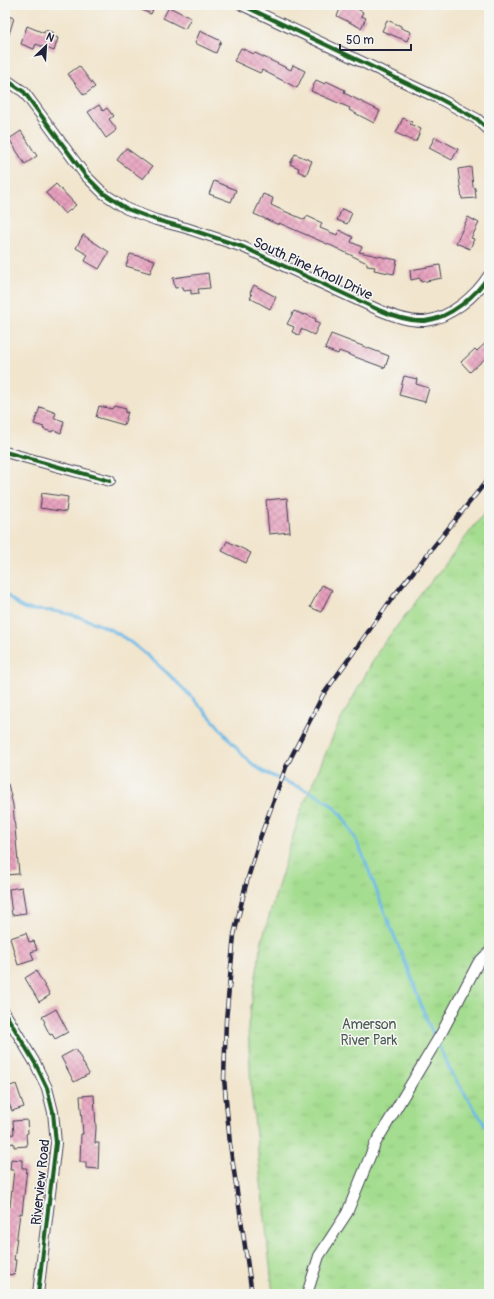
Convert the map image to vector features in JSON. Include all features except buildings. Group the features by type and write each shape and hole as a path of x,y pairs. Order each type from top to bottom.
{"street":[{"path":"242,5 440,99 477,119 489,130"},
{"name":"South Pine Knoll Drive","path":"5,79 24,92 85,175 104,193 128,210 243,247 399,318 424,321 454,310 472,297 489,275"},
{"path":"5,452 110,481"},
{"path":"307,1294 319,1256 347,1213 375,1144 442,1032 478,963 489,952"},
{"name":"Riverview Road","path":"5,1012 35,1063 47,1088 53,1112 56,1143 38,1294"}],"green space":[{"name":"Amerson River Park","path":"489,507 489,1294 273,1294 251,1089 248,1025 262,940 301,810 338,725 380,648"}],"waterway":[{"path":"5,594 23,608 53,611 81,618 101,625 119,634 161,667 213,720 238,750 255,766 279,779 316,795 337,810 346,822 361,850 435,1038"},
{"path":"438,1045 452,1074 489,1131"}],"railway":[{"path":"252,1294 230,1144 224,1078 226,1020 234,935 245,888 260,838 286,767 323,695 393,597 489,478"}],"cycle path":[{"path":"242,5 440,99 477,119 489,130"},
{"path":"5,79 24,92 85,175 103,193 127,209 156,220 186,228 243,247 379,310 408,320 425,321 444,316 462,305 470,298 484,283 489,275"},
{"path":"5,452 110,481"},
{"path":"5,1013 35,1063 47,1088 53,1112 56,1143 38,1294"}]}
